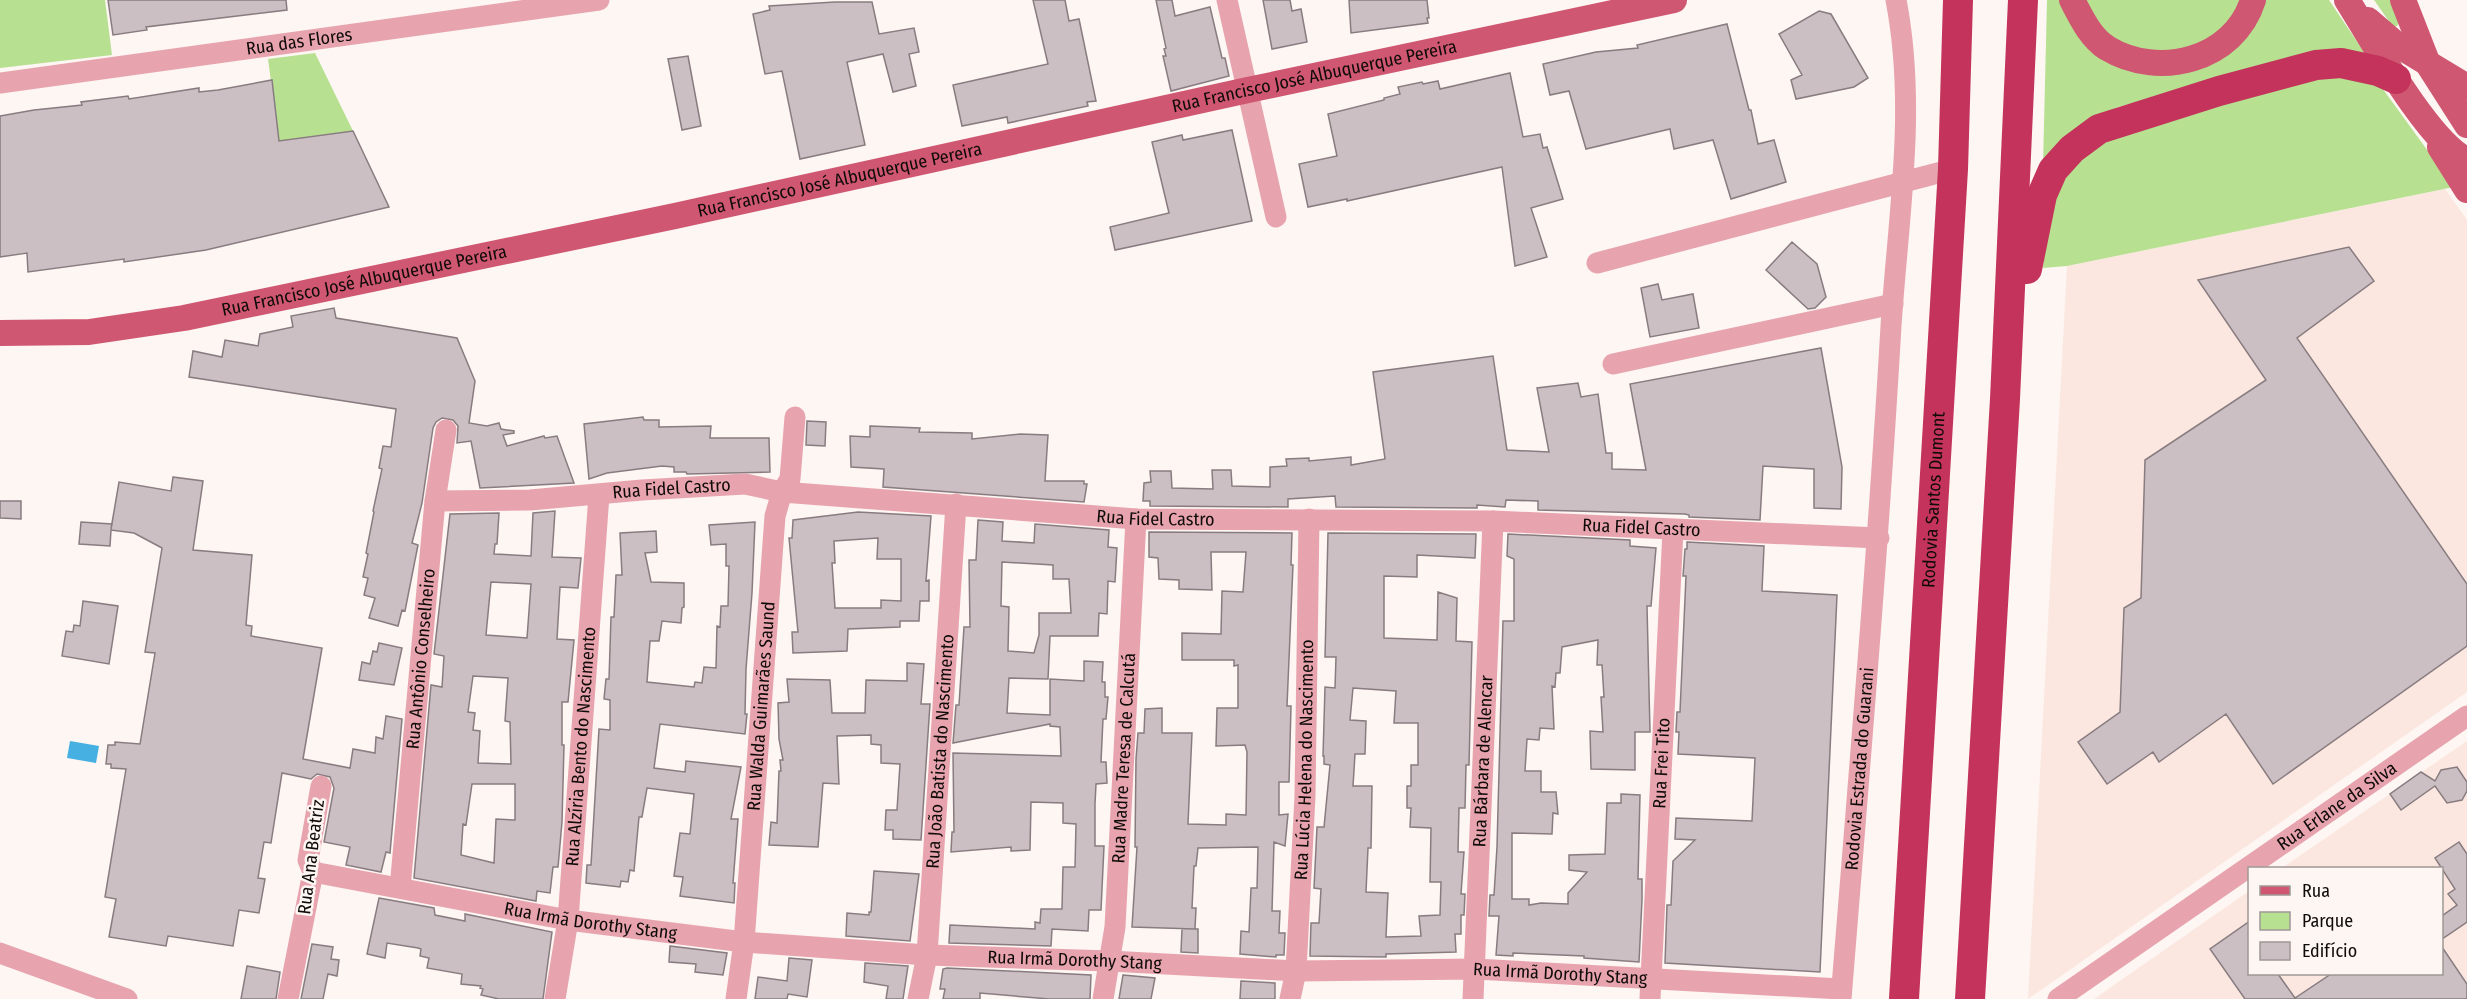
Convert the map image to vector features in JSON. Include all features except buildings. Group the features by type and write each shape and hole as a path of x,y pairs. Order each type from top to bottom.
{"highway":[{"name":"Rodovia Santos Dumont","path":"1904,999 1953,170 1958,0"},
{"path":"1970,999 2005,399 2023,0"},
{"path":"2005,399 2042,195 2053,170 2072,149 2099,129 2127,119 2316,65 2341,63 2372,69 2396,79"}],"main road":[{"name":"Rua Francisco José Albuquerque Pereira","path":"0,333 89,332 184,318 675,216 1248,90 1674,0"},
{"path":"2072,0 2086,27 2106,47 2136,61 2170,63 2208,54 2231,36 2250,9 2253,0"},
{"path":"2348,0 2382,34 2467,87"},
{"path":"2348,0 2467,190"},
{"path":"2403,0 2428,64 2467,125"},
{"path":"2396,79 2445,145 2467,160"}],"street":[{"name":"Rua das Flores","path":"0,83 599,0"},
{"path":"1227,0 1276,217"},
{"name":"Rodovia Estrada do Guarani","path":"1841,994 1879,537 1903,181 1906,84 1902,31 1896,0"},
{"path":"1597,263 1903,181 1953,170"},
{"path":"1613,364 1893,304"},
{"name":"Rua Walda Guimarães Saund","path":"735,999 744,942 775,516 782,492 790,479 795,417"},
{"name":"Rua Antônio Conselheiro","path":"400,888 435,501 446,430"},
{"name":"Rua Fidel Castro","path":"435,501 530,500 745,484 782,492 1136,519 1492,521 1879,537"},
{"name":"Rua Alzíria Bento do Nascimento","path":"555,999 568,920 599,495"},
{"name":"Rua João Batista do Nascimento","path":"918,999 927,955 956,504"},
{"name":"Rua Madre Teresa de Calcutá","path":"1103,999 1115,927 1136,519"},
{"name":"Rua Lúcia Helena do Nascimento","path":"1290,999 1296,971 1305,796 1309,519"},
{"name":"Rua Bárbara de Alencar","path":"1473,999 1492,521"},
{"name":"Rua Frei Tito","path":"1651,989 1673,530"},
{"name":"Rua Erlane da Silva","path":"2249,867 2467,716"},
{"name":"Rua Ana Beatriz","path":"288,999 313,872 308,860 321,786"},
{"name":"Rua Erlane da Silva","path":"2058,999 2248,868"},
{"name":"Rua Irmã Dorothy Stang","path":"313,872 568,920 744,942 927,955 1110,961 1296,971 1474,969 1651,989 1841,994"},
{"path":"0,953 127,999"}],"shaded area":[{"path":"2445,189 2467,220 2467,692 2028,999 2067,266"},
{"path":"2467,741 2467,999 2094,999 2248,892 2248,975 2443,975 2443,867 2283,867"}],"green space":[{"path":"0,0 105,0 112,55 0,68"},
{"path":"2047,0 2063,0 2074,30 2183,70 2262,0 2329,0 2368,58 2157,97 2118,107 2082,124 2043,166"},
{"path":"2081,0 2242,0 2227,24 2204,42 2160,52 2131,47 2118,41 2101,28"},
{"path":"2374,0 2391,0 2400,21 2397,26 2393,27"},
{"path":"315,53 353,131 279,141 268,59"},
{"path":"2322,72 2380,85 2454,187 2067,266 2043,268 2047,222 2053,197 2087,146"}],"water":[{"path":"70,741 99,746 96,763 67,758"}]}
